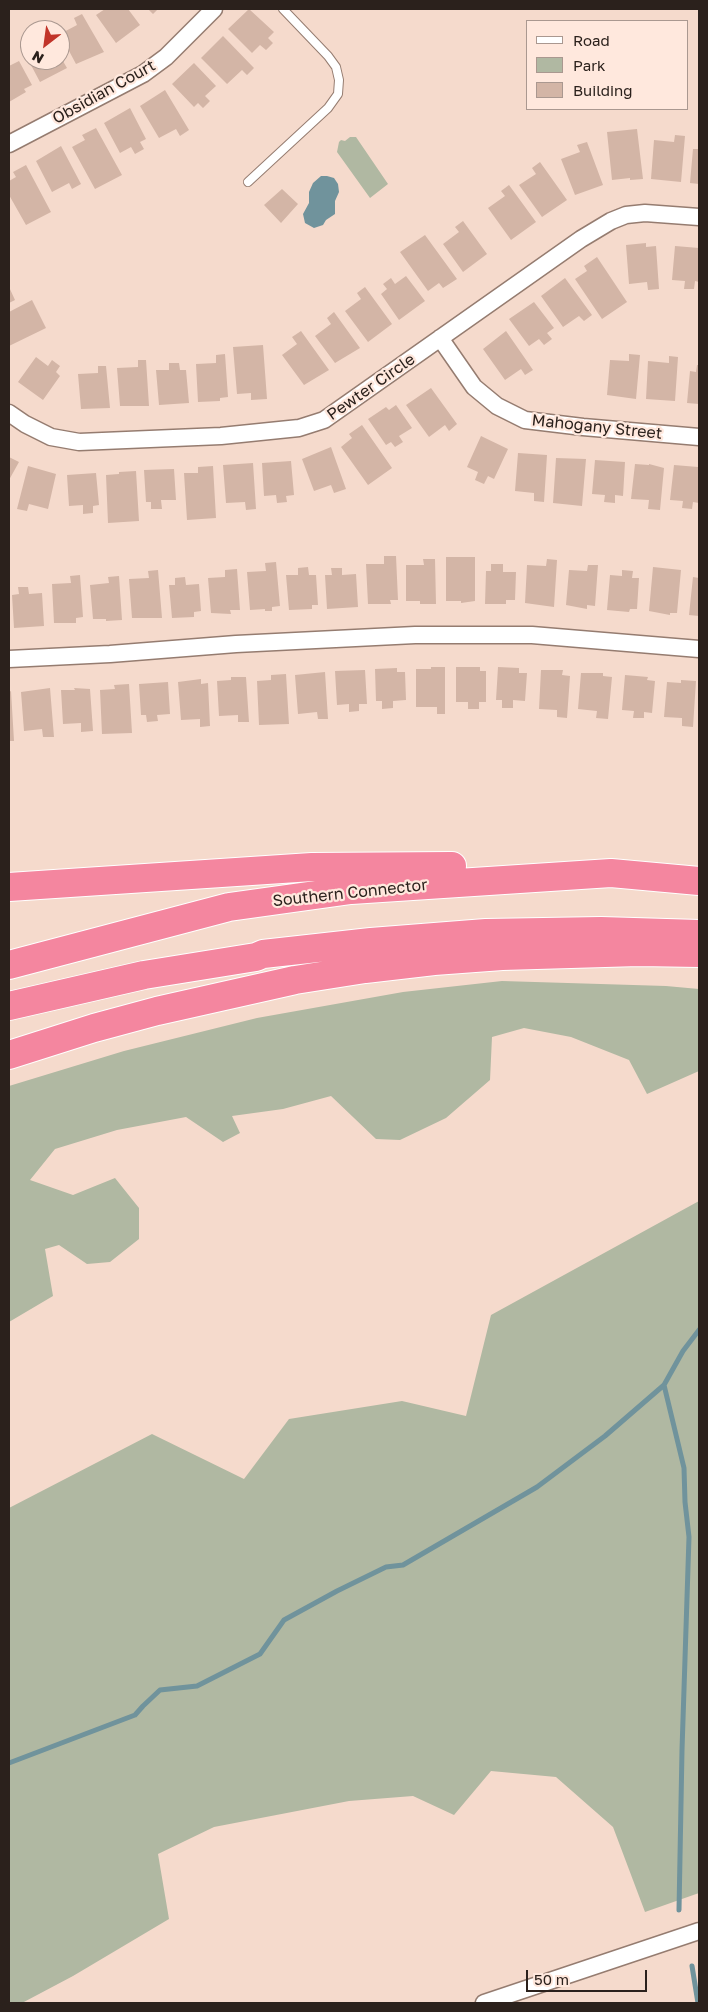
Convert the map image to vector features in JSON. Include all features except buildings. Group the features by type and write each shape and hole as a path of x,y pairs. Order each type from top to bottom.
{"highway":[{"path":"9,887 312,866 524,866 611,873"},
{"name":"Southern Connector","path":"9,965 229,907 351,890 611,873 699,880"},
{"path":"9,1006 144,975 263,954 371,942 486,933 601,931 699,934"},
{"path":"9,1055 94,1028 157,1011 295,980 365,969 502,956 639,952 699,953"},
{"path":"9,1024 141,986 197,974 234,960"}],"street":[{"name":"Obsidian Court","path":"9,144 143,74 166,56 214,9"},
{"name":"Pewter Circle","path":"9,412 25,424 51,437 79,442 220,436 299,428 324,420 581,239 611,221 626,215 645,213 699,217"},
{"name":"Mahogany Street","path":"440,338 474,387 497,406 525,420 699,437"},
{"path":"9,660 236,644 415,635 532,635 699,649"},
{"path":"484,2003 699,1930"}],"lane":[{"path":"248,182 328,108 338,94 339,80 336,67 328,56 283,9"}],"green space":[{"path":"350,137 356,137 388,184 370,198 337,152 339,142 341,140 345,141"},
{"path":"502,981 666,986 699,989 699,1071 647,1094 629,1060 571,1037 524,1028 492,1037 490,1080 446,1118 400,1140 376,1139 331,1096 283,1109 232,1116 240,1133 223,1142 186,1117 117,1130 55,1149 30,1180 73,1195 115,1178 139,1208 139,1239 110,1262 87,1264 59,1245 45,1249 53,1296 9,1322 9,1086 124,1051 257,1018 403,992"},
{"path":"699,1201 699,1893 645,1912 613,1827 556,1777 491,1771 454,1815 413,1796 349,1801 214,1827 158,1854 169,1919 73,1976 22,2003 9,2003 9,1508 152,1434 244,1479 289,1419 402,1401 466,1416 491,1315"}],"water":[{"path":"321,176 334,178 338,184 339,192 335,201 335,214 326,220 323,225 314,228 305,223 303,214 309,203 309,192 313,183"}],"waterway":[{"path":"9,1763 135,1715 160,1690 197,1686 260,1654 284,1620 386,1567 403,1565 537,1487 605,1436 664,1385 683,1351 699,1330"},
{"path":"664,1385 684,1468 689,1537 679,1910"},
{"path":"692,1966 698,2003"}]}
